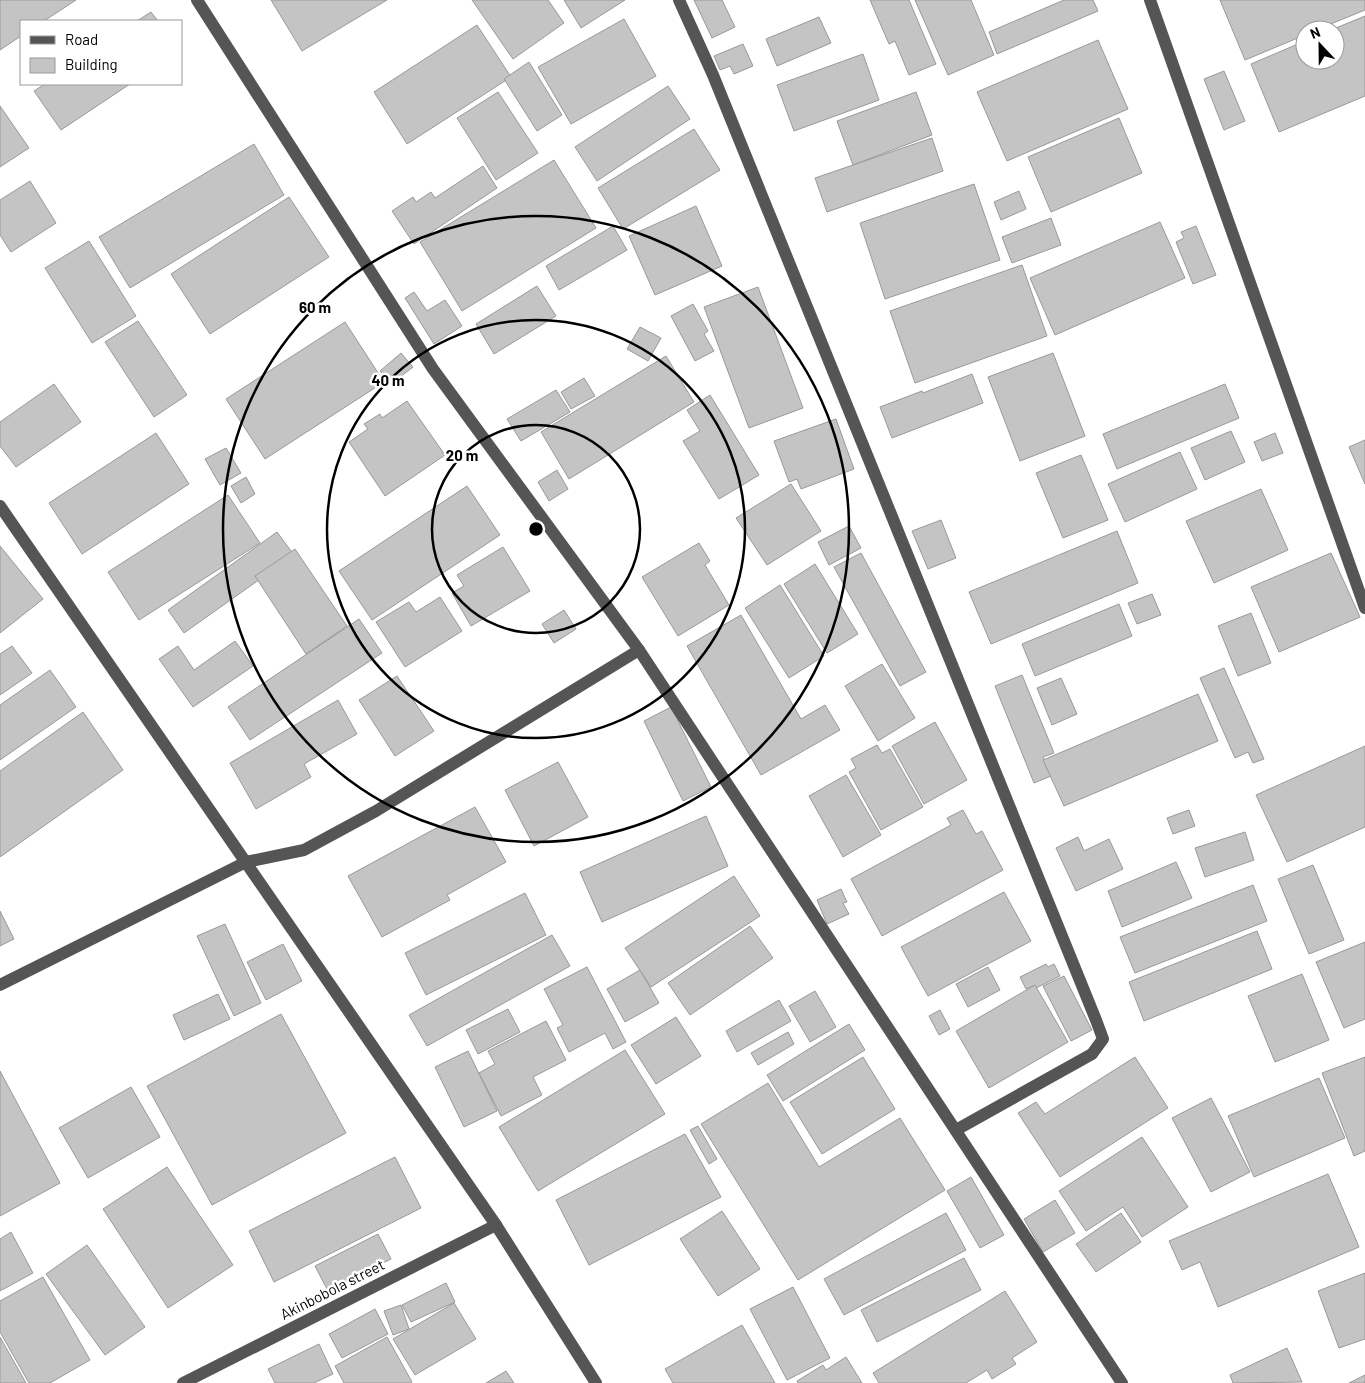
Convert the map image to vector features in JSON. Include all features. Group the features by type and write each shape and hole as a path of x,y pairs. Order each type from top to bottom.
{"street":[{"path":"197,0 433,369 639,650 1122,1383"},
{"path":"679,0 713,75 1096,1020 1102,1039 1092,1054 956,1130"},
{"path":"1150,0 1365,608"},
{"path":"0,506 496,1224 596,1383"},
{"path":"0,985 246,862 304,850 376,811 639,650"},
{"name":"Akinbobola street","path":"183,1383 496,1224"}],"building":[{"path":"0,0 76,0 46,20 20,20 20,37 0,50"},
{"path":"271,0 387,0 302,51"},
{"path":"472,0 548,0 564,23 513,59"},
{"path":"564,0 625,0 581,28"},
{"path":"694,0 722,0 735,27 712,38"},
{"path":"870,0 909,0 936,64 909,75 895,41 889,44"},
{"path":"915,0 971,0 994,55 948,75"},
{"path":"1064,0 1093,0 1098,11 997,54 989,32"},
{"path":"1220,0 1365,0 1365,10 1340,20 1295,20 1295,39 1245,60"},
{"path":"151,12 157,20 139,20"},
{"path":"1365,16 1365,96 1279,132 1251,64 1295,45 1295,70 1345,70 1345,24"},
{"path":"819,17 831,43 777,66 766,39"},
{"path":"624,19 656,76 571,124 538,67"},
{"path":"477,25 511,77 407,144 374,92"},
{"path":"1098,40 1128,109 1007,161 977,92"},
{"path":"743,44 753,66 734,74 730,66 720,70 714,56"},
{"path":"863,54 879,100 794,131 777,85"},
{"path":"529,62 562,115 537,131 504,79"},
{"path":"1224,71 1245,121 1224,130 1204,79"},
{"path":"43,85 128,85 61,130 34,91"},
{"path":"668,86 690,119 597,181 575,147"},
{"path":"498,92 538,153 496,180 457,118"},
{"path":"916,92 932,135 853,165 837,121"},
{"path":"0,106 29,148 0,167"},
{"path":"1119,118 1142,173 1051,212 1028,157"},
{"path":"694,129 720,170 623,229 598,188"},
{"path":"932,138 943,171 827,212 815,178"},
{"path":"254,144 284,195 130,288 99,237"},
{"path":"554,160 596,228 462,311 420,242"},
{"path":"483,166 497,188 414,244 392,211 413,197 416,202 431,192 435,198"},
{"path":"30,181 56,223 11,252 0,235 0,200"},
{"path":"974,184 1000,260 885,299 860,223"},
{"path":"1019,191 1026,209 1001,220 994,202"},
{"path":"289,197 329,257 210,334 171,274"},
{"path":"696,206 722,266 655,295 629,236"},
{"path":"1051,218 1061,245 1012,263 1002,237"},
{"path":"1160,222 1185,278 1055,335 1030,278"},
{"path":"613,226 627,250 559,290 546,266"},
{"path":"1196,226 1216,275 1193,284 1176,242 1184,238 1181,232"},
{"path":"89,241 136,316 92,343 45,268"},
{"path":"1022,265 1047,336 915,383 890,311"},
{"path":"537,286 556,316 494,354 476,324"},
{"path":"758,287 803,408 749,428 704,307"},
{"path":"414,292 427,311 445,300 462,326 434,344 405,298"},
{"path":"693,304 708,331 704,334 714,351 695,361 671,316"},
{"path":"138,321 187,395 154,417 105,342"},
{"path":"345,322 384,382 265,459 226,399"},
{"path":"640,327 661,338 648,361 627,349"},
{"path":"401,353 413,367 391,384 380,371"},
{"path":"1053,353 1085,436 1020,461 988,377"},
{"path":"666,356 694,402 569,479 541,432"},
{"path":"972,374 983,403 892,438 880,407"},
{"path":"584,378 595,396 571,409 561,392"},
{"path":"54,384 81,422 16,467 0,446 0,422"},
{"path":"1225,384 1239,418 1117,469 1103,434"},
{"path":"556,390 570,412 521,441 507,419"},
{"path":"710,395 759,475 719,499 683,441 700,431 687,410"},
{"path":"407,401 445,455 385,496 349,442 368,429 364,424 380,414 382,418"},
{"path":"836,419 854,469 801,489 797,479 789,482 774,441"},
{"path":"1231,431 1245,462 1205,480 1191,448"},
{"path":"156,433 189,484 82,554 49,503"},
{"path":"1275,433 1283,453 1262,461 1254,442"},
{"path":"1365,440 1365,484 1349,447"},
{"path":"226,448 241,473 220,485 205,459"},
{"path":"1180,452 1197,489 1125,522 1108,484"},
{"path":"1081,455 1108,520 1063,538 1036,473"},
{"path":"557,470 568,489 549,501 538,482"},
{"path":"246,477 255,494 241,503 231,486"},
{"path":"791,484 821,531 767,565 736,518"},
{"path":"467,486 500,535 372,620 339,571"},
{"path":"1261,489 1288,550 1214,583 1186,521"},
{"path":"228,495 260,543 139,620 108,572"},
{"path":"941,520 956,558 928,569 912,531"},
{"path":"849,526 861,548 829,565 818,542"},
{"path":"1117,531 1138,583 991,644 969,592"},
{"path":"277,532 294,555 184,633 168,610"},
{"path":"699,543 710,561 705,565 729,605 678,636 642,577"},
{"path":"0,546 43,599 0,633"},
{"path":"503,547 530,591 471,626 452,593 464,586 457,575"},
{"path":"295,549 347,626 306,654 255,576"},
{"path":"861,553 926,672 900,686 834,567"},
{"path":"1331,553 1360,617 1279,652 1251,587"},
{"path":"815,564 858,634 827,653 784,584"},
{"path":"780,585 824,656 789,678 745,608"},
{"path":"1152,594 1161,615 1137,624 1128,603"},
{"path":"440,597 462,631 405,667 376,622 409,602 416,612"},
{"path":"1119,604 1132,636 1035,676 1022,644"},
{"path":"564,610 576,629 554,643 542,624"},
{"path":"1251,613 1271,663 1238,676 1218,626"},
{"path":"741,615 801,719 825,705 840,730 761,775 687,646"},
{"path":"359,619 382,653 250,740 228,707"},
{"path":"235,641 253,666 193,707 159,659 178,646 194,670"},
{"path":"12,646 32,673 0,695 0,654"},
{"path":"882,664 915,718 878,741 845,686"},
{"path":"1224,668 1264,759 1253,763 1248,752 1235,758 1200,678"},
{"path":"50,670 76,707 0,760 0,705"},
{"path":"1022,675 1054,753 1043,757 1051,776 1034,783 995,686"},
{"path":"397,676 434,731 395,756 359,700"},
{"path":"1061,678 1077,714 1052,725 1037,688"},
{"path":"1198,694 1218,741 1064,806 1043,760"},
{"path":"338,700 357,734 304,764 311,777 256,809 230,763"},
{"path":"671,707 711,787 683,801 644,721"},
{"path":"83,712 123,770 0,857 0,771"},
{"path":"935,722 967,780 924,804 892,746"},
{"path":"877,745 882,753 890,749 923,807 881,830 849,772 856,768 851,759"},
{"path":"1365,746 1365,827 1287,862 1256,795"},
{"path":"558,762 588,817 534,846 505,790"},
{"path":"846,775 881,835 843,857 809,796"},
{"path":"475,807 506,862 447,895 450,900 382,937 348,876"},
{"path":"963,810 976,834 982,831 1003,870 882,936 851,879 951,825 947,818"},
{"path":"1189,810 1195,826 1173,834 1167,818"},
{"path":"706,816 728,866 602,922 580,872"},
{"path":"1245,832 1254,860 1205,877 1195,848"},
{"path":"1078,837 1084,851 1109,839 1123,869 1076,891 1056,848"},
{"path":"1176,862 1192,898 1122,927 1108,891"},
{"path":"1313,865 1344,940 1309,954 1278,879"},
{"path":"734,876 760,916 651,987 625,948"},
{"path":"1253,885 1267,921 1135,973 1120,937"},
{"path":"841,889 847,902 843,903 849,914 827,924 817,900"},
{"path":"1004,892 1031,941 928,996 901,947"},
{"path":"525,893 546,935 426,995 405,953"},
{"path":"0,911 14,939 0,946"},
{"path":"225,924 261,1003 234,1016 197,936"},
{"path":"750,926 773,958 690,1015 668,983"},
{"path":"1257,931 1272,969 1144,1021 1129,982"},
{"path":"552,935 570,966 427,1046 409,1015"},
{"path":"1365,942 1365,1019 1344,1028 1316,962"},
{"path":"283,944 302,981 266,1000 247,962"},
{"path":"1046,964 1048,967 1054,964 1060,976 1034,989 1033,986 1026,989 1020,977"},
{"path":"587,967 626,1042 613,1049 605,1033 569,1052 557,1028 563,1025 544,989"},
{"path":"988,967 1000,990 968,1007 956,984"},
{"path":"640,970 659,1003 625,1022 607,989"},
{"path":"1302,974 1329,1040 1275,1062 1248,996"},
{"path":"1064,976 1092,1030 1071,1041 1043,986"},
{"path":"1035,985 1068,1042 989,1088 956,1031"},
{"path":"815,991 836,1027 810,1042 789,1006"},
{"path":"218,994 230,1019 184,1040 173,1015"},
{"path":"779,1000 791,1021 737,1052 726,1031"},
{"path":"508,1009 520,1032 478,1054 466,1030"},
{"path":"940,1010 950,1029 939,1035 929,1016"},
{"path":"281,1014 346,1133 212,1205 147,1086"},
{"path":"676,1017 701,1056 656,1084 631,1045"},
{"path":"546,1021 566,1060 533,1077 542,1095 501,1116 479,1073 495,1064 488,1051"},
{"path":"849,1024 865,1050 783,1101 767,1075"},
{"path":"788,1032 794,1044 758,1065 751,1053"},
{"path":"625,1050 665,1114 538,1191 499,1127"},
{"path":"468,1051 497,1111 464,1127 435,1067"},
{"path":"863,1057 895,1109 822,1154 790,1102"},
{"path":"1135,1057 1168,1108 1060,1177 1018,1113 1036,1102 1045,1114"},
{"path":"1365,1057 1365,1151 1354,1156 1322,1073"},
{"path":"0,1071 60,1183 0,1216"},
{"path":"1319,1078 1345,1138 1254,1177 1228,1116"},
{"path":"768,1083 819,1167 900,1118 945,1190 798,1280 701,1124"},
{"path":"131,1087 160,1137 88,1178 59,1128"},
{"path":"1211,1098 1250,1172 1211,1192 1172,1118"},
{"path":"698,1126 717,1159 709,1164 690,1130"},
{"path":"685,1134 721,1197 589,1265 556,1200"},
{"path":"1142,1137 1188,1207 1142,1237 1123,1207 1086,1231 1059,1191"},
{"path":"395,1157 421,1208 274,1282 249,1231"},
{"path":"167,1167 233,1265 168,1308 103,1209"},
{"path":"1328,1174 1359,1247 1218,1307 1200,1262 1182,1270 1169,1241"},
{"path":"971,1177 1004,1235 980,1248 947,1191"},
{"path":"1055,1200 1075,1233 1043,1252 1024,1219"},
{"path":"722,1211 760,1269 718,1296 680,1239"},
{"path":"946,1213 966,1250 844,1315 824,1279"},
{"path":"1121,1213 1141,1242 1096,1272 1076,1244"},
{"path":"11,1232 33,1273 0,1291 0,1239"},
{"path":"378,1234 391,1259 328,1291 315,1266"},
{"path":"87,1245 145,1327 105,1355 46,1274"},
{"path":"964,1258 981,1290 877,1342 861,1310"},
{"path":"1365,1273 1365,1339 1339,1348 1318,1291"},
{"path":"43,1277 90,1360 50,1383 29,1383 0,1332 0,1301"},
{"path":"446,1283 455,1302 411,1322 402,1305"},
{"path":"793,1287 830,1358 787,1380 750,1309"},
{"path":"1005,1291 1037,1342 1012,1358 1016,1364 992,1379 987,1370 966,1383 879,1383 873,1373"},
{"path":"454,1303 476,1339 415,1375 393,1339"},
{"path":"401,1305 409,1329 393,1335 384,1311"},
{"path":"375,1309 388,1334 342,1358 329,1334"},
{"path":"742,1325 775,1383 673,1383 665,1369"},
{"path":"0,1337 26,1383 0,1383"},
{"path":"387,1337 412,1382 344,1383 335,1366"},
{"path":"319,1344 333,1374 314,1383 275,1383 268,1369"},
{"path":"1287,1348 1302,1382 1233,1383 1230,1375"},
{"path":"846,1357 862,1383 798,1383 797,1381 823,1365 826,1370"},
{"path":"506,1371 514,1383 486,1383"},
{"path":"1365,1375 1365,1383 1349,1383"}]}
